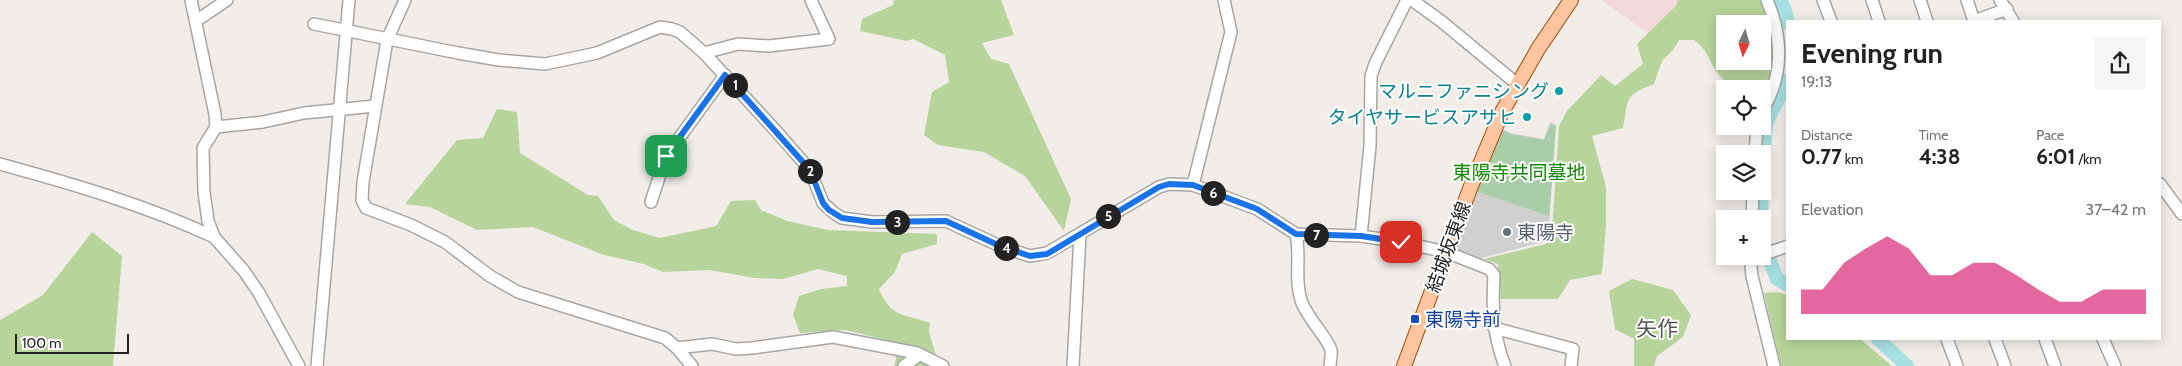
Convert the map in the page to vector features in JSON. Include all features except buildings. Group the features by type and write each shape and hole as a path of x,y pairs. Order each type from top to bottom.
{"main road":[{"name":"結城坂東線","path":"1404,366 1490,141 1517,84 1571,0"}],"street":[{"path":"190,0 215,114 216,127 203,148 204,192 208,221 214,237 244,271 259,293 299,366"},
{"path":"196,21 227,0"},
{"path":"317,366 349,0"},
{"path":"406,0 387,40 363,182 362,200 366,208 411,225 445,242 490,276 518,292 665,338 677,348 692,366"},
{"path":"704,53 738,44 769,46 829,38 810,0"},
{"path":"1193,185 1231,32 1224,0"},
{"path":"1361,236 1370,146 1371,76 1375,64 1407,0"},
{"path":"1412,0 1441,20 1517,84"},
{"path":"1767,0 1774,15 1779,45 1777,77 1771,91"},
{"path":"1823,0 1832,20"},
{"path":"1872,0 1880,20"},
{"path":"1920,0 1927,20"},
{"path":"1967,0 1974,20"},
{"path":"1976,20 2004,5 2012,20"},
{"path":"314,24 387,40 499,60 545,64 597,53 660,27 680,32 725,75 810,170 823,203 829,210 842,218 872,222 946,221 1000,246 1030,256 1047,254 1159,187 1169,184 1193,185 1257,209 1296,234 1361,236 1401,242 1446,252 1489,269 1494,275 1494,328 1498,349 1505,366"},
{"path":"651,202 666,156 725,75"},
{"path":"216,127 263,122 304,113 375,106"},
{"path":"0,164 89,188 174,218 214,237"},
{"path":"2161,185 2182,214"},
{"path":"1296,234 1299,249 1298,290 1309,317 1331,350 1330,366"},
{"path":"1073,366 1080,235"},
{"path":"1771,252 1786,247"},
{"path":"1751,265 1774,366"},
{"path":"1494,328 1572,349 1571,366"},
{"path":"677,348 712,344 736,349 752,348 833,337 917,353 943,366"},
{"path":"1947,340 1957,366"},
{"path":"1995,340 2005,366"},
{"path":"2045,340 2055,366"},
{"path":"2103,340 2115,366"},
{"path":"904,366 919,355"}],"shaded area":[{"path":"1602,0 1688,0 1654,38"},
{"name":"東陽寺","path":"1550,122 1556,125 1549,229 1543,242 1481,258 1452,250 1501,128 1510,133 1544,139"}],"green space":[{"path":"894,0 1001,0 1014,35 982,43 991,59 1009,64 1071,199 1064,231 1025,176 984,152 938,145 924,135 932,92 949,82 945,55 913,39 907,41 860,31 862,19 893,5"},
{"path":"1678,0 1762,0 1766,15 1716,15 1716,70 1699,44 1694,40 1679,40 1673,50 1662,61 1654,84 1632,95 1629,99 1623,128 1592,136 1606,187 1606,225 1602,274 1570,280 1558,299 1501,299 1498,264 1484,259 1546,244 1552,231 1559,126 1567,111 1601,75 1615,86 1643,64 1637,44 1676,6"},
{"path":"1771,36 1772,47 1771,70"},
{"path":"1716,70 1771,70 1768,80 1724,80"},
{"path":"497,109 517,112 520,153 588,195 598,196 614,220 633,230 660,238 716,226 731,201 755,200 761,210 787,221 828,230 937,234 937,244 902,254 895,272 879,289 889,306 899,314 930,323 929,332 939,366 894,366 896,360 895,342 845,330 800,333 793,315 799,296 821,289 847,286 847,276 818,269 783,279 755,278 709,270 663,272 644,264 604,255 533,227 477,230 430,207 405,204 457,140 483,138"},
{"name":"東陽寺共同墓地","path":"1551,124 1556,126 1549,216 1475,191 1501,129 1510,134 1544,140"},
{"path":"92,232 122,256 113,366 0,366 0,320 43,295"},
{"path":"1632,279 1673,290 1691,315 1683,337 1657,356 1654,366 1634,366 1634,339 1615,329 1609,291"},
{"path":"1777,292 1786,295 1786,340 1861,340 1892,366 1781,366 1764,293"}],"waterway":[{"path":"1780,0 1787,20"},
{"path":"1765,145 1766,123 1786,84"},
{"path":"1761,210 1762,200"},
{"path":"1771,263 1777,279 1786,284"},
{"path":"1879,340 1907,366"}],"place":[{"name":"マルニファニシング","path":"1559,91"},
{"name":"タイヤサービスアサヒ","path":"1527,117"},
{"name":"東陽寺","path":"1507,232"},
{"name":"東陽寺前","path":"1415,319"}],"district":[{"name":"矢作","path":"1657,329"}],"route":[{"path":"666,156 725,75 810,170 823,203 829,210 842,218 872,222 946,221 1000,246 1030,256 1047,254 1149,191 1169,184 1183,184 1193,185 1257,209 1296,234 1361,236 1401,242"}]}
